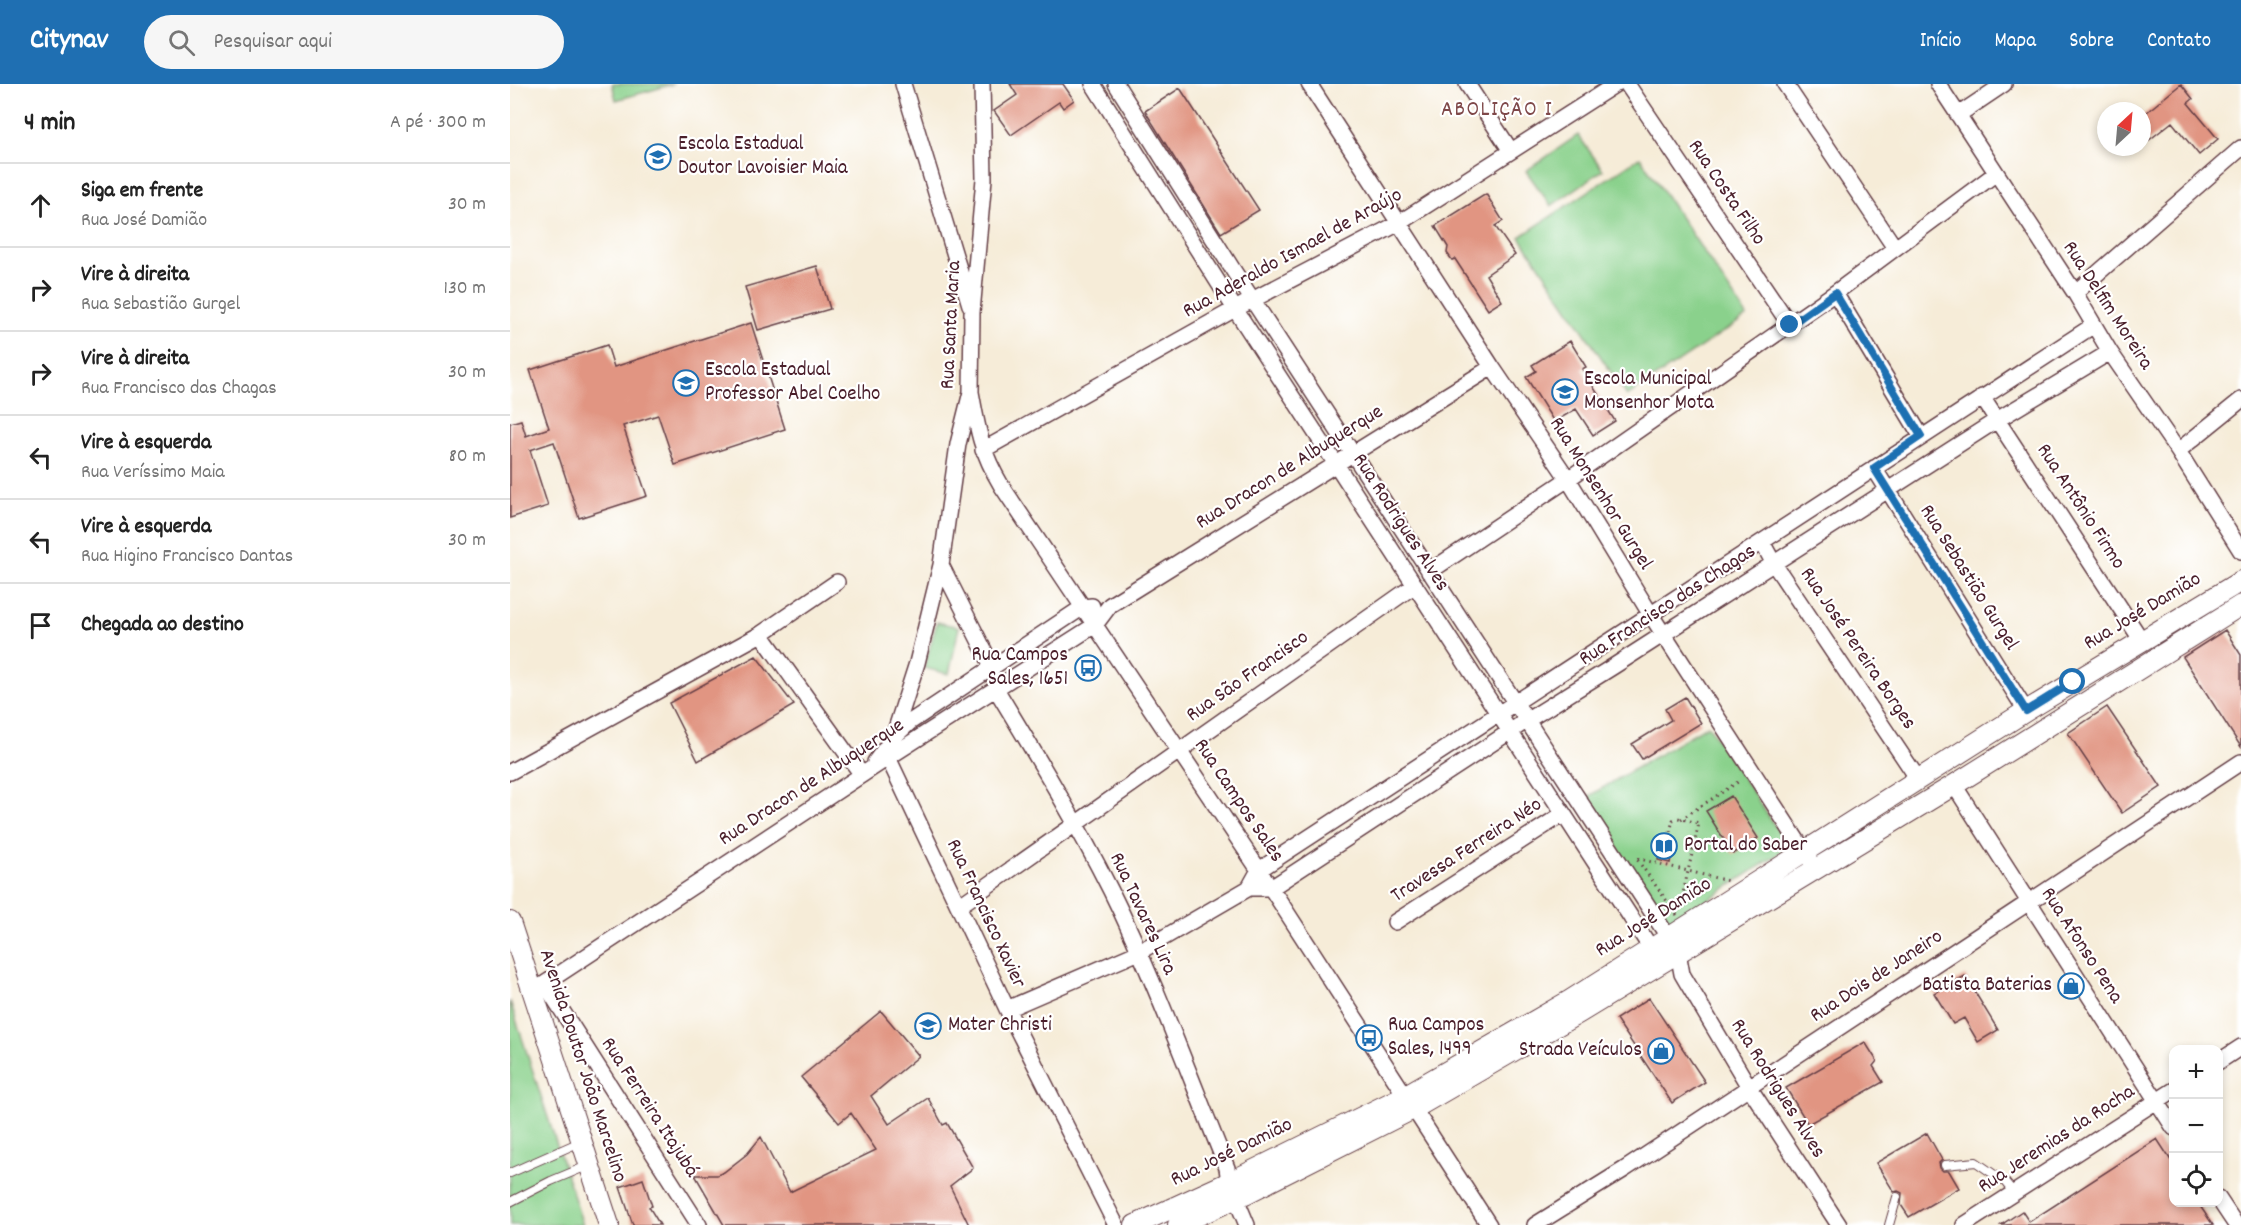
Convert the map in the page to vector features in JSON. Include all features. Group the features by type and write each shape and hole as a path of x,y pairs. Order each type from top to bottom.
{"street":[{"path":"903,84 972,312"},
{"name":"Rua Santa Maria","path":"866,772 888,748 917,663 941,565 958,444 971,392 972,312 984,179 982,84"},
{"name":"Rua Rodrigues Alves","path":"1093,84 1235,309 1656,955 1682,974"},
{"name":"Rua Rodrigues Alves","path":"1116,84 1252,300 1673,945 1682,974 1749,1088 1839,1225"},
{"name":"Rua Monsenhor Gurgel","path":"1309,84 1492,367 1568,479 1651,615 1815,868"},
{"path":"1467,84 1511,151"},
{"name":"Rua Aderaldo Ismael de Araújo","path":"983,450 1235,309 1399,222 1616,84"},
{"name":"Rua Costa Filho","path":"1627,84 1790,325"},
{"path":"1785,84 1895,249"},
{"name":"Rua Delfim Moreira","path":"1938,84 2241,551"},
{"path":"1958,115 2004,84"},
{"path":"2075,293 2241,148"},
{"path":"1429,572 1790,325 1995,174"},
{"path":"1835,293 1921,436"},
{"name":"Rua Francisco das Chagas","path":"1249,888 1259,870 2094,325"},
{"name":"Rua Francisco das Chagas","path":"1271,888 1510,731 1997,420 2110,352"},
{"name":"Rua Dracon de Albuquerque","path":"888,748 996,689 1095,624 1110,605 1492,367"},
{"name":"Rua Campos Sales","path":"971,392 983,450 987,462 1001,485 1271,888 1411,1101 1489,1225"},
{"name":"Rua Antônio Firmo","path":"1982,397 2142,641"},
{"path":"2178,451 2241,400"},
{"name":"Rua Sebastião Gurgel","path":"1874,468 2026,711"},
{"name":"Rua José Pereira Borges","path":"1762,542 1774,564 1918,779"},
{"path":"941,565 993,668"},
{"name":"Rua José Damião","path":"1673,945 1804,851 2026,711 2241,581"},
{"path":"510,772 761,634 837,582"},
{"name":"Rua São Francisco","path":"958,906 1415,585"},
{"name":"Rua Dracon de Albuquerque","path":"888,748 910,722 1083,607 1110,605"},
{"name":"Rua José Damião","path":"1135,1225 1235,1184 1411,1101 1579,1013 1656,955 1815,868 1954,785 2240,606"},
{"path":"761,634 866,772"},
{"path":"2073,682 2086,702"},
{"name":"Rua Tavares Lira","path":"996,689 1076,824 1111,891 1139,952 1235,1184"},
{"name":"Rua Francisco Xavier","path":"888,748 958,906 1007,1009 1116,1225"},
{"name":"Rua Dois de Janeiro","path":"1534,1225 1626,1169 2241,762"},
{"name":"Rua Dracon de Albuquerque","path":"538,988 866,772"},
{"name":"Rua Afonso Pena","path":"1954,785 2169,1120"},
{"name":"Travessa Ferreira Néo","path":"1395,922 1563,814"},
{"path":"1007,1009 1139,952 1249,888 1271,888"},
{"name":"Avenida Doutor João Marcelino","path":"510,922 538,988 581,1142 609,1225"},
{"name":"Rua Ferreira Itajubá","path":"538,988 699,1225"},
{"path":"2223,1059 2241,1047"},
{"name":"Rua Jeremias da Rocha","path":"1964,1225 2169,1093"},
{"path":"1235,1184 1247,1225"},
{"path":"1235,1184 1258,1225"},
{"name":"Rua José Damião","path":"1178,1225 1235,1184"},
{"path":"2223,1206 2236,1225"}],"lane":[{"path":"510,1173 581,1142"},
{"path":"1945,1165 1976,1162 2005,1182 2014,1193"},
{"path":"510,1202 551,1181 589,1166"},
{"path":"1889,1225 1897,1197"}],"path":[{"path":"1681,819 1752,772"},
{"path":"1670,832 1673,820 1681,819 1699,823 1688,871 1678,916 1636,858 1667,866 1688,871 1731,882"}],"green space":[{"path":"612,84 674,84 616,100"},
{"path":"1578,135 1603,170 1551,206 1526,171"},
{"path":"1640,157 1747,316 1627,396 1520,237"},
{"path":"937,622 959,627 949,674 924,668"},
{"path":"1708,725 1783,838 1786,844 1785,850 1669,925 1584,799"},
{"path":"510,1001 583,1225 510,1225"}],"building":[{"path":"1010,84 1063,84 1074,100 1063,108 1059,102 1011,135 994,111 1017,95"},
{"path":"2181,84 2193,99 2188,103 2218,139 2199,155 2172,122 2151,139 2151,109"},
{"path":"1180,88 1259,210 1221,233 1145,111"},
{"path":"1486,194 1503,221 1495,226 1515,255 1486,275 1502,301 1488,310 1455,259 1452,260 1447,253 1448,247 1435,226"},
{"path":"817,266 830,309 758,330 745,287"},
{"path":"751,323 785,429 675,465 658,415 623,426 647,496 579,518 554,442 530,450 548,506 510,518 510,423 521,420 526,436 549,428 530,370 607,345 614,367"},
{"path":"1570,341 1586,367 1582,369 1615,421 1593,435 1576,409 1554,422 1526,377 1536,371 1532,365"},
{"path":"2225,630 2241,655 2241,747 2183,657"},
{"path":"756,656 794,705 698,761 669,703"},
{"path":"1685,697 1701,723 1642,759 1632,744 1671,720 1665,709"},
{"path":"2107,707 2161,787 2122,813 2068,733"},
{"path":"1731,796 1758,838 1733,854 1706,811"},
{"name":"Portal do Saber","path":"1661,841 1674,843 1670,863 1658,860"},
{"path":"1965,976 1998,1030 1978,1042 1964,1018 1953,1024 1934,993"},
{"name":"Strada Veículos","path":"1649,998 1705,1082 1672,1103 1616,1019"},
{"path":"881,1011 919,1056 871,1096 889,1124 928,1098 943,1125 947,1123 973,1168 950,1186 969,1225 724,1225 695,1175 717,1175 724,1172 747,1154 761,1137 790,1192 876,1150 851,1113 839,1123 801,1077"},
{"path":"1865,1042 1877,1061 1873,1066 1883,1082 1808,1124 1786,1088"},
{"path":"1927,1133 1942,1160 1939,1163 1940,1168 1943,1171 1949,1171 1959,1188 1909,1217 1901,1205 1902,1193 1894,1192 1876,1163"},
{"path":"2157,1139 2169,1157 2169,1207 2201,1207 2213,1225 2001,1225 2022,1211 2029,1222"},
{"path":"643,1179 652,1206 649,1207 660,1225 633,1225 620,1187"}],"place":[{"name":"Escola Estadual Doutor Lavoisier Maia","path":"658,157"},
{"name":"Escola Estadual Professor Abel Coelho","path":"686,383"},
{"name":"Escola Municipal Monsenhor Mota","path":"1565,392"},
{"name":"Rua Campos Sales, 1651","path":"1088,668"},
{"name":"Portal do Saber","path":"1664,846"},
{"name":"Batista Baterias","path":"2071,986"},
{"name":"Mater Christi","path":"928,1026"},
{"name":"Rua Campos Sales, 1499","path":"1369,1038"},
{"name":"Strada Veículos","path":"1661,1051"}],"district":[{"name":"ABOLIÇÃO I","path":"1497,110"}],"route":[{"path":"1790,325 1835,293 1921,436 1874,468 2026,711 2073,682"}]}
